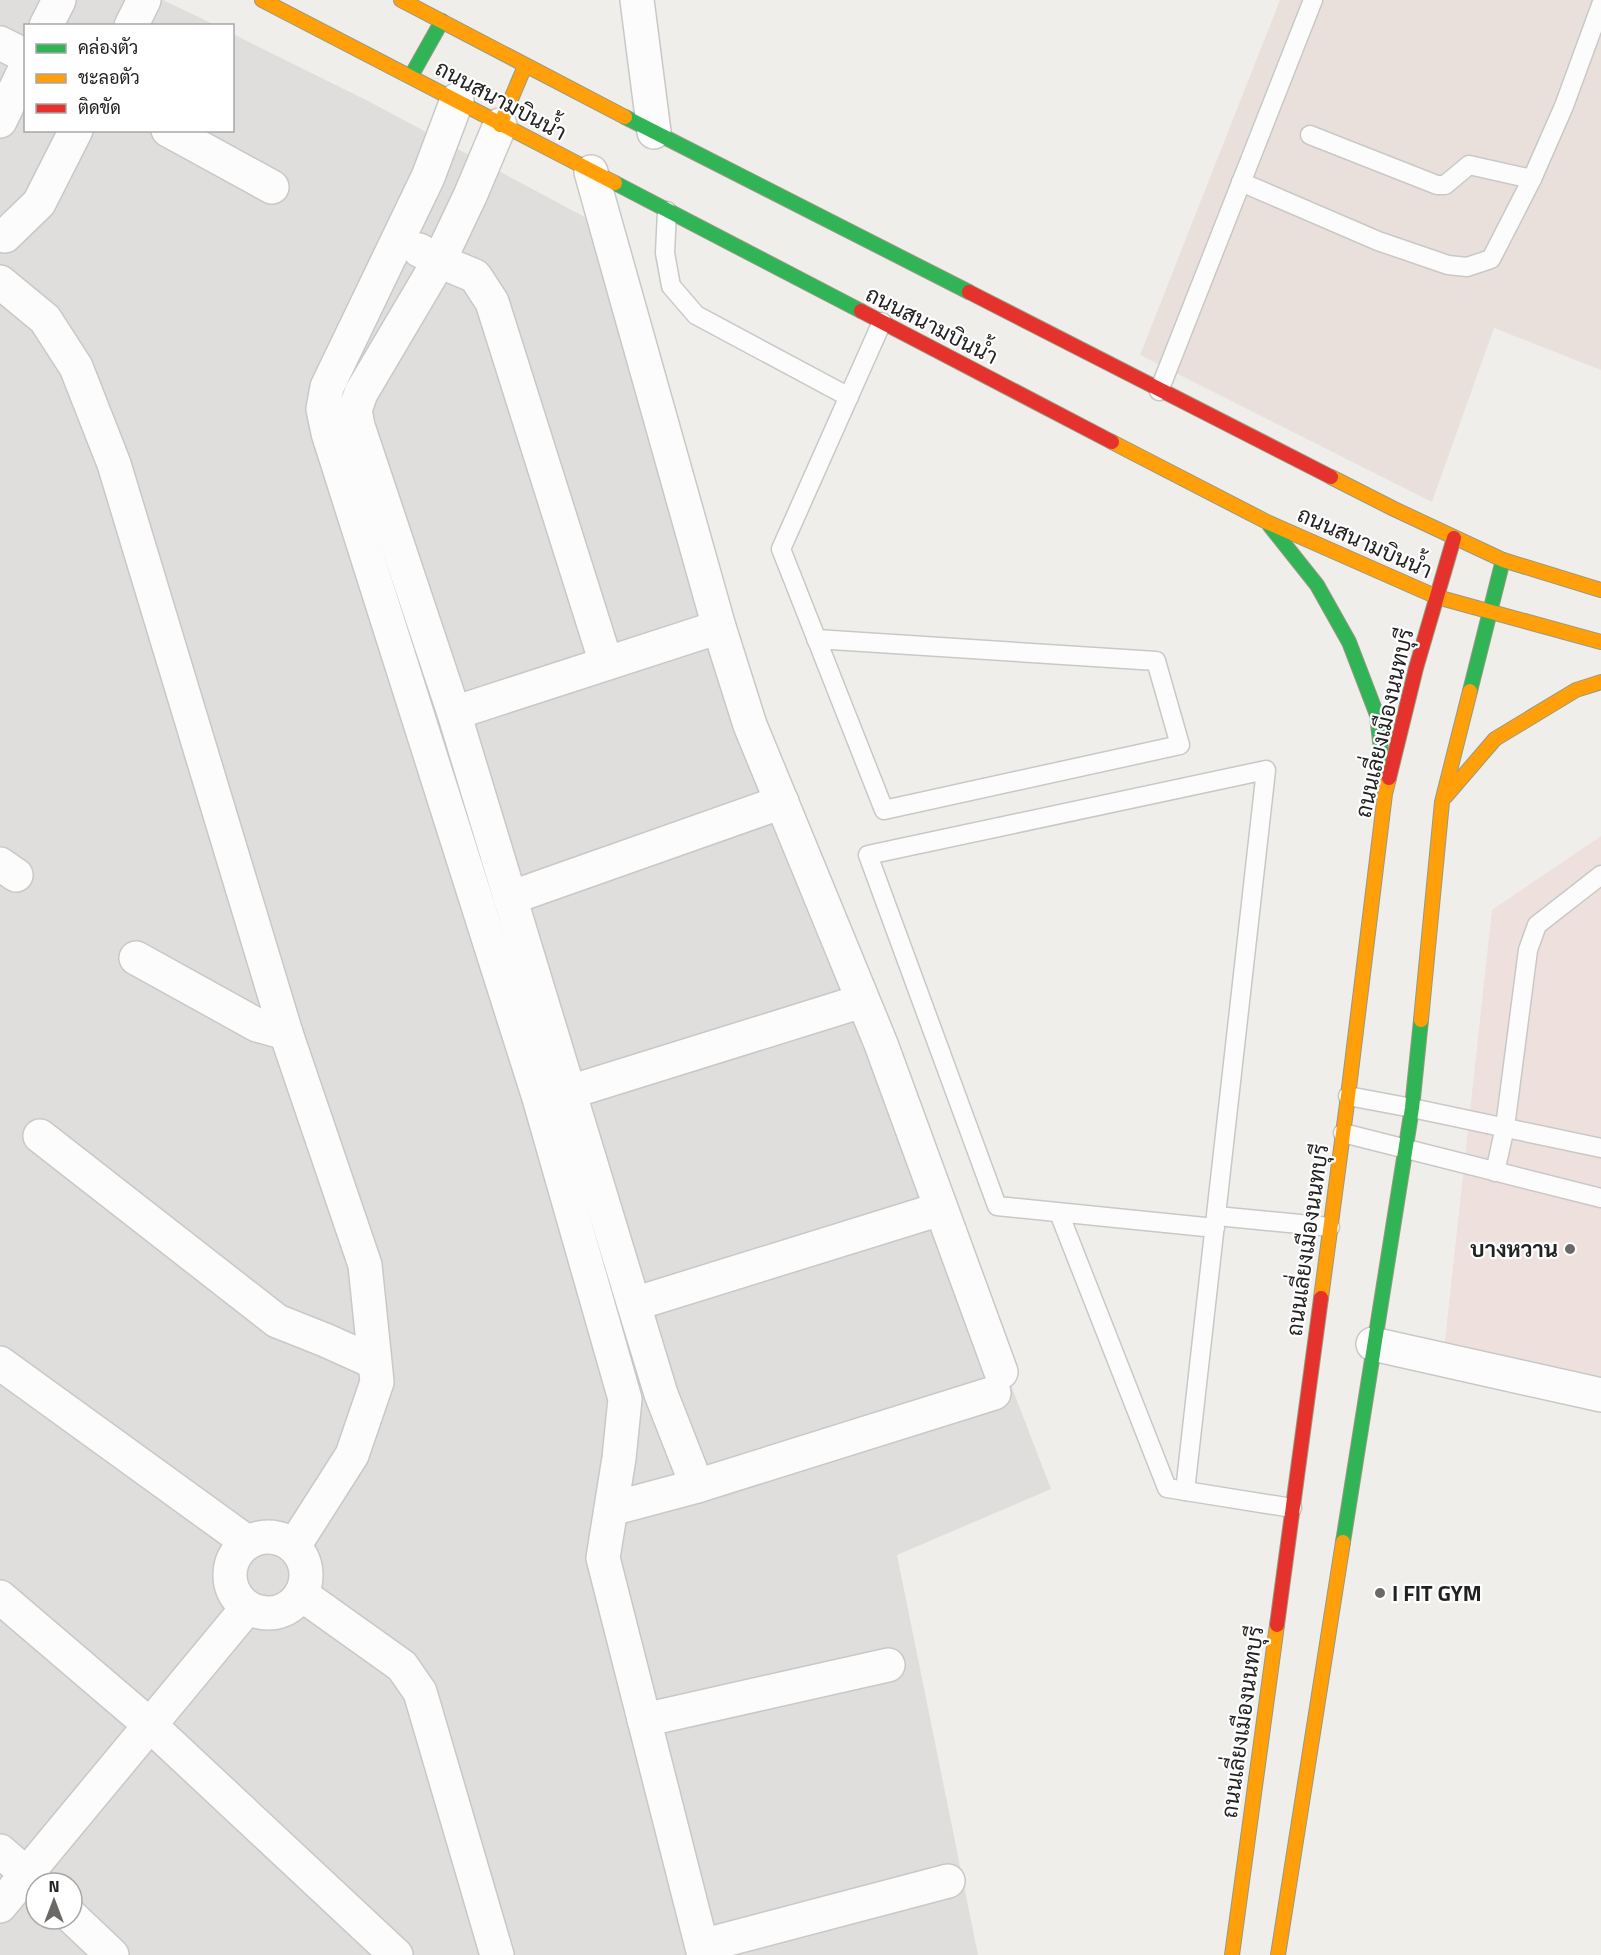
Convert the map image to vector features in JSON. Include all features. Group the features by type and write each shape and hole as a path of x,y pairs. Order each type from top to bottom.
{"main road":[{"name":"ถนนสนามบินน้ำ","path":"262,0 1267,522 1437,597 1488,613 1601,642"},
{"name":"ถนนสนามบินน้ำ","path":"401,0 525,66 1159,391 1454,538 1503,560 1601,590"},
{"path":"411,76 442,21"},
{"path":"500,125 525,66"},
{"path":"1267,522 1317,585 1349,642 1377,715 1385,794"},
{"name":"ถนนเลี่ยงเมืองนนทบุรี","path":"1232,1955 1348,1096 1385,794 1416,668 1454,538"},
{"path":"1278,1955 1412,1108 1442,802 1503,560"},
{"path":"1442,802 1495,739 1576,690 1601,682"}],"street":[{"path":"47,24 60,0"},
{"path":"131,24 144,0"},
{"path":"637,0 654,132"},
{"path":"0,43 24,55"},
{"path":"0,121 24,71"},
{"path":"457,100 428,177 327,387 323,409 328,433 392,636 554,1095 634,1304 661,1394 697,1486"},
{"path":"500,125 439,261 361,393 355,410 358,426 454,713 510,898 625,1399 619,1458 603,1558 703,1951 948,1881"},
{"path":"75,132 39,203 3,231 9,254 0,282 45,320 76,367 110,453 286,1034 365,1264 377,1382 352,1455 294,1546"},
{"path":"172,132 272,187"},
{"path":"591,172 719,627 750,725 881,1044 940,1209 997,1382 697,1486 611,1509"},
{"path":"399,239 439,261 475,276 492,302 606,663"},
{"path":"323,409 355,410"},
{"path":"392,636 425,625"},
{"path":"454,713 719,627"},
{"path":"510,898 782,802"},
{"path":"136,958 257,1025 286,1034"},
{"path":"554,1095 862,1001"},
{"path":"40,1136 277,1322 326,1340 374,1362"},
{"path":"634,1304 940,1209"},
{"path":"1373,1344 1601,1395"},
{"path":"0,1363 247,1542"},
{"path":"625,1399 661,1394"},
{"path":"271,1536 283,1539 294,1546 302,1557 306,1569 301,1594 283,1610 271,1613 259,1612 247,1608 236,1597 230,1583 230,1568 236,1553 247,1542 258,1537 271,1536"},
{"path":"301,1594 402,1666 420,1692 497,1955"},
{"path":"0,1597 151,1726 396,1955"},
{"path":"37,1871 247,1608"},
{"path":"645,1720 888,1665"},
{"path":"0,1851 24,1871"},
{"path":"0,1906 24,1885"},
{"path":"84,1928 112,1955"}],"lane":[{"path":"1159,391 1313,0"},
{"path":"1241,182 1378,241 1448,266 1467,267 1491,259 1532,179 1564,106 1601,4"},
{"path":"1310,135 1437,185 1445,185 1469,165 1532,179"},
{"path":"667,211 665,253 671,286 696,315 849,397"},
{"path":"816,639 1156,661 1180,746 884,810 816,639 781,549 882,322"},
{"path":"1185,1491 1216,1222 1266,770 868,855 997,1206 1059,1213 1216,1222 1330,1227"},
{"path":"1495,1172 1505,1127 1528,950 1538,925 1601,875"},
{"path":"1348,1096 1601,1148"},
{"path":"1343,1133 1601,1198"},
{"path":"1059,1213 1167,1488 1292,1508"}],"shaded area":[{"path":"0,0 163,0 213,24 24,24 24,132 234,132 234,34 372,103 607,229 719,627 1051,1489 897,1555 978,1955 0,1955"},
{"path":"1280,0 1601,0 1601,370 1494,328 1432,502 1140,355"},
{"path":"1601,836 1601,1395 1443,1359 1492,910"}],"traffic: fast":[{"path":"411,76 442,21"},
{"path":"625,117 969,292"},
{"path":"615,183 861,311"},
{"path":"1270,526 1317,585 1349,642 1377,715 1383,768"},
{"path":"1470,691 1503,560"},
{"path":"1343,1542 1412,1108 1421,1020"}],"traffic: slow":[{"path":"262,0 615,183"},
{"path":"401,0 625,117"},
{"path":"500,125 525,66"},
{"path":"1112,442 1267,522 1437,597 1601,642"},
{"path":"1331,477 1503,560 1601,590"},
{"path":"1446,796 1495,739 1576,690 1601,682"},
{"path":"1421,1020 1442,802 1470,691"},
{"path":"1321,1298 1385,794 1389,778"},
{"path":"1278,1955 1343,1542"},
{"path":"1232,1955 1277,1625"}],"traffic: jam":[{"path":"969,292 1331,477"},
{"path":"861,311 1112,442"},
{"path":"1389,778 1416,668 1454,538"},
{"path":"1277,1625 1321,1298"}],"place":[{"name":"บางหวาน","path":"1570,1249"},
{"name":"I FIT GYM","path":"1380,1593"}]}
